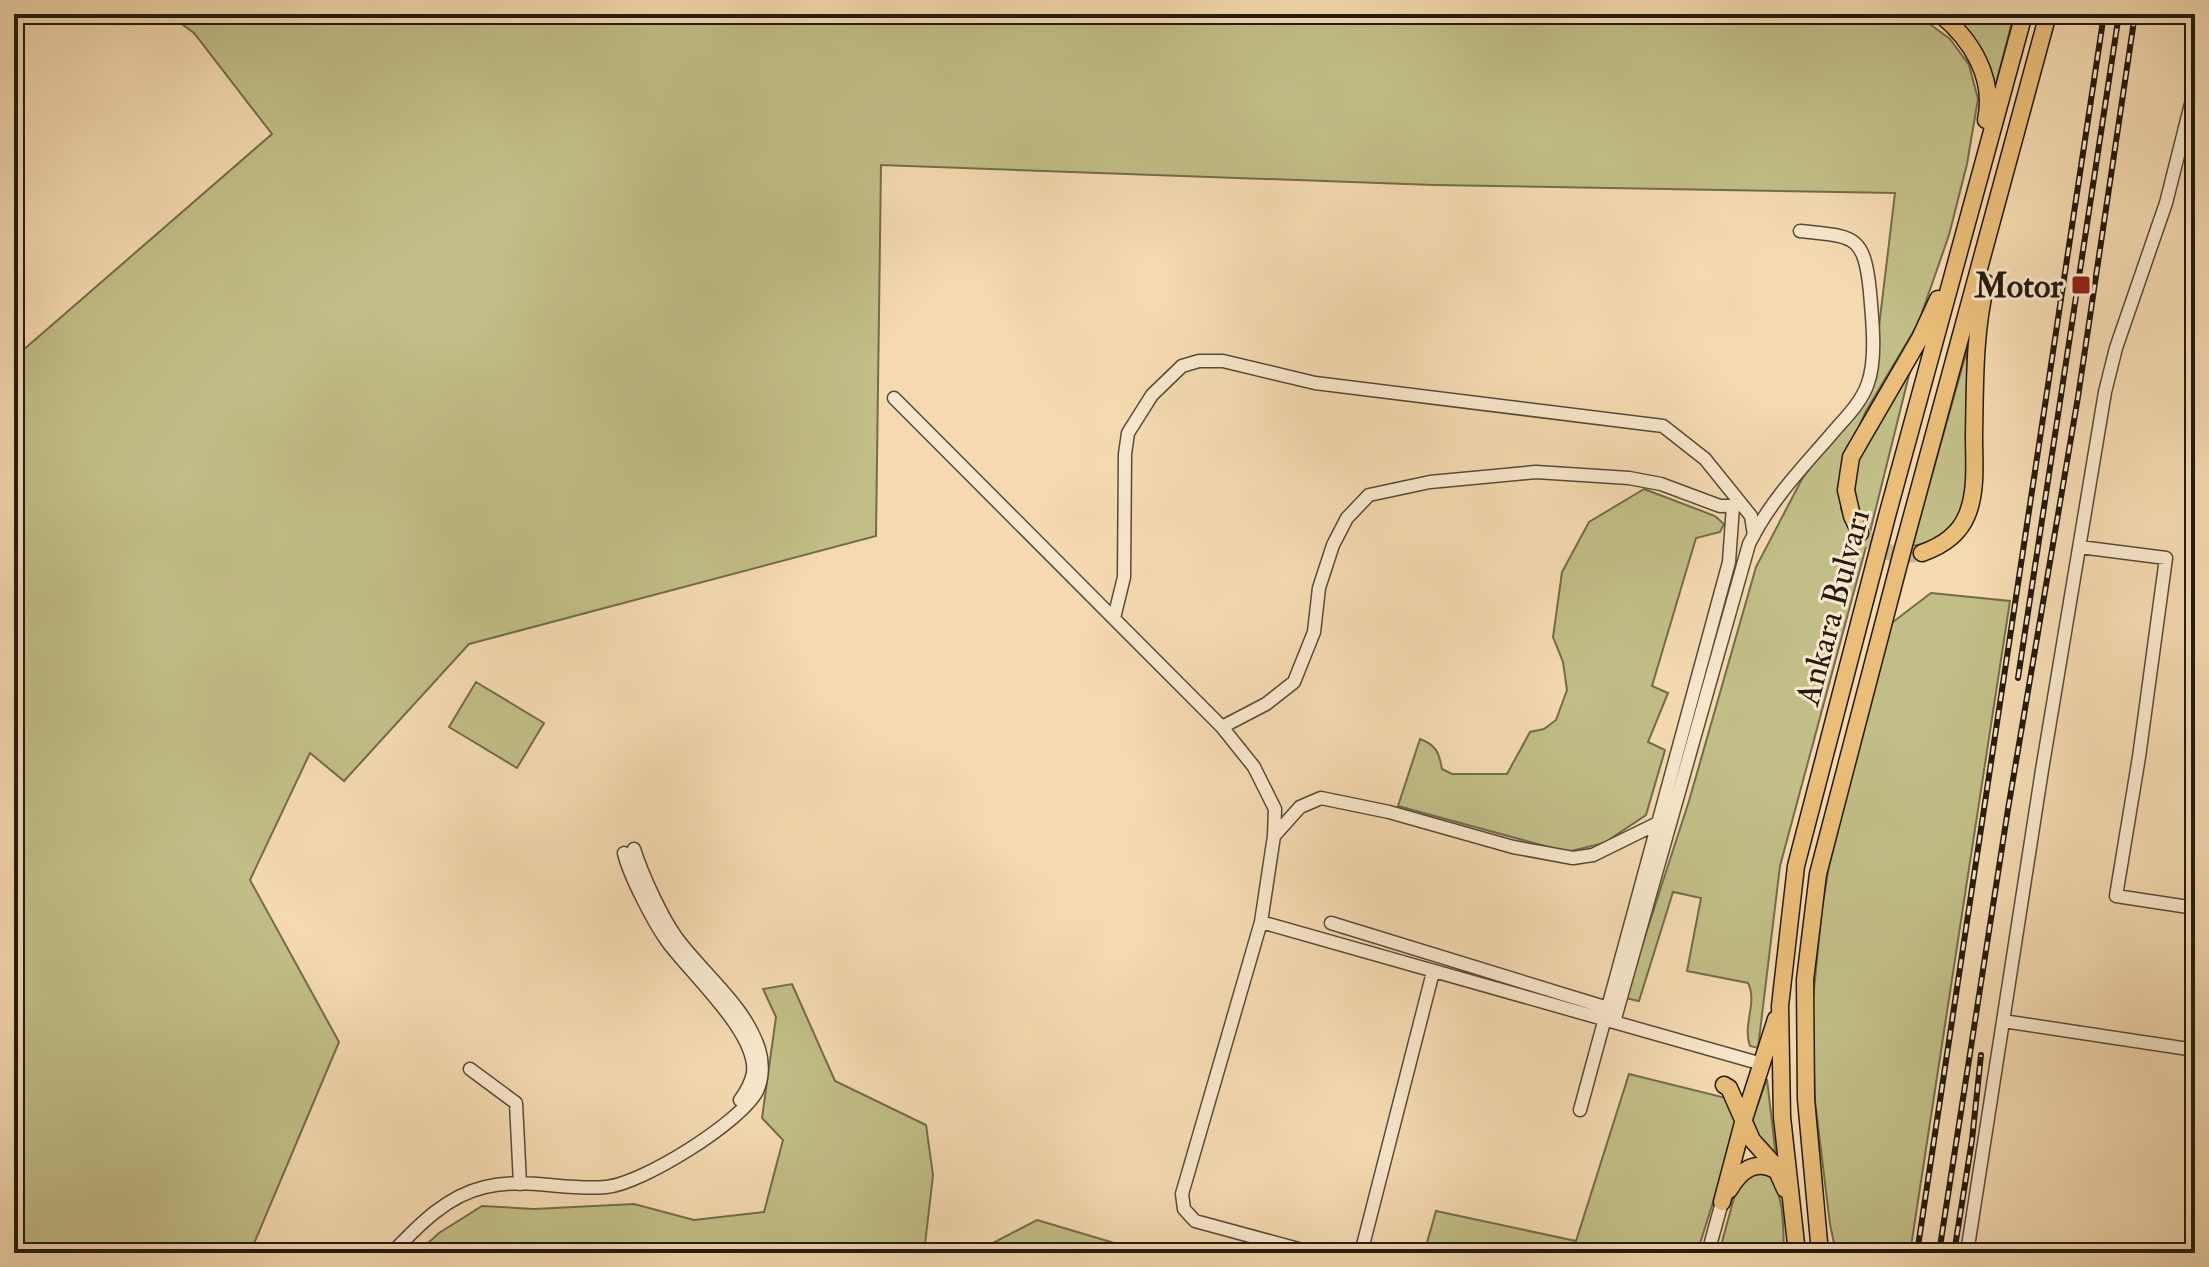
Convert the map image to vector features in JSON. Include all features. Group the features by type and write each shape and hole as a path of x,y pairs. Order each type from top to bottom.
{"main road":[{"path":"1860,533 1846,490 1851,457 1920,338 1963,239 1963,207 1989,102 1977,57 1955,26 1940,14"},
{"name":"Ankara Bulvarı","path":"1796,1253 1782,1117 1780,1006 1796,866 1887,516 2024,14"},
{"name":"Ankara Bulvarı","path":"1823,1253 1806,1099 1805,980 1818,874 2048,14"},
{"path":"1922,553 1942,545 1956,533 1971,505 1978,318 2011,187 2017,133"},
{"path":"1722,1202 1744,1119 1780,1006"},
{"path":"1724,1085 1729,1088 1752,1140 1778,1170 1794,1227"},
{"path":"1722,1202 1736,1178 1748,1167 1770,1167 1777,1171 1784,1183"}],"street":[{"path":"1967,1253 2105,392 2116,348 2166,203 2195,88"},
{"path":"1580,1110 1754,535 1775,499 1857,404 1869,382 1873,331 1867,262 1859,245 1845,236 1800,231"},
{"path":"1114,618 1124,577 1125,454 1128,433 1160,387 1182,366 1199,361 1223,361 1315,383 1663,426 1705,459 1737,506 1751,516 1754,535"},
{"path":"894,398 1222,727 1254,767 1275,809 1261,922 1182,1194 1184,1209 1195,1221 1313,1253"},
{"path":"1222,727 1266,704 1294,682 1314,632 1319,588 1333,545 1347,518 1369,495 1430,482 1536,472 1629,478 1661,484 1710,504 1737,506"},
{"path":"1610,1015 1656,824 1729,562 1737,506"},
{"path":"2080,547 2166,558 2139,757 2116,896 2195,908"},
{"path":"1274,836 1300,807 1321,798 1389,812 1513,847 1573,858 1593,855 1656,824"},
{"path":"392,1253 419,1225 454,1199 484,1187 520,1184 605,1187 632,1182 655,1171 742,1111 757,1091 761,1076 759,1049 752,1033 732,1004 674,935 629,851"},
{"path":"1261,922 1433,972 1610,1015"},
{"path":"1331,923 1762,1064"},
{"path":"1361,1253 1433,972"},
{"path":"2003,1021 2195,1050"},
{"path":"470,1069 516,1103 520,1184"},
{"path":"1708,1253 1722,1202"}],"shaded area":[{"path":"168,14 1916,14 1950,39 1969,65 1978,99 1967,164 1949,235 1918,324 1866,411 1845,458 1841,509 1855,538 1853,474 1860,453 1912,363 1780,866 1758,1048 1750,1046 1748,1038 1751,990 1748,983 1687,971 1701,898 1673,892 1639,1001 1625,998 1689,801 1756,567 1802,479 1872,385 1895,193 1434,185 881,165 876,536 469,644 344,781 310,753 250,880 339,1042 250,1253 14,1253 14,358 272,134 194,33"},
{"path":"1949,14 1971,18 2014,14 1995,88"},
{"path":"1967,350 1968,495 1957,521 1940,541 1912,546"},
{"path":"1644,489 1715,516 1724,524 1720,532 1696,538 1652,686 1668,693 1648,742 1665,750 1646,815 1604,843 1567,852 1398,806 1420,739 1433,747 1442,769 1452,774 1507,774 1530,732 1544,729 1556,720 1567,690 1563,662 1553,637 1562,572 1589,522"},
{"path":"1931,593 2010,601 1910,1253 1836,1253 1815,1101 1812,1010 1822,908 1829,866 1889,625"},
{"path":"476,682 544,723 517,768 449,727"},
{"path":"792,984 835,1081 926,1125 933,1175 924,1253 417,1253 439,1233 482,1206 534,1209 634,1204 694,1220 764,1212 783,1140 762,1118 776,1017 763,989"},
{"path":"1629,1074 1726,1098 1737,1126 1697,1253 1424,1253 1436,1211 1576,1241"},
{"path":"1767,1079 1776,1157 1752,1129 1752,1120"},
{"path":"1752,1171 1769,1175 1778,1193 1784,1253 1719,1253 1738,1183"},
{"path":"1037,1220 1148,1253 974,1253"}],"tunnel":[{"path":"1860,533 1882,549 1895,554 1922,553"}],"railway":[{"path":"1917,1253 2104,14"},
{"path":"2018,678 2119,14"},
{"path":"1939,1253 2008,809 2078,397 2135,14"},
{"path":"1954,1253 1972,1140 1981,1055"}],"place":[{"name":"Motor","path":"2081,285"}]}
